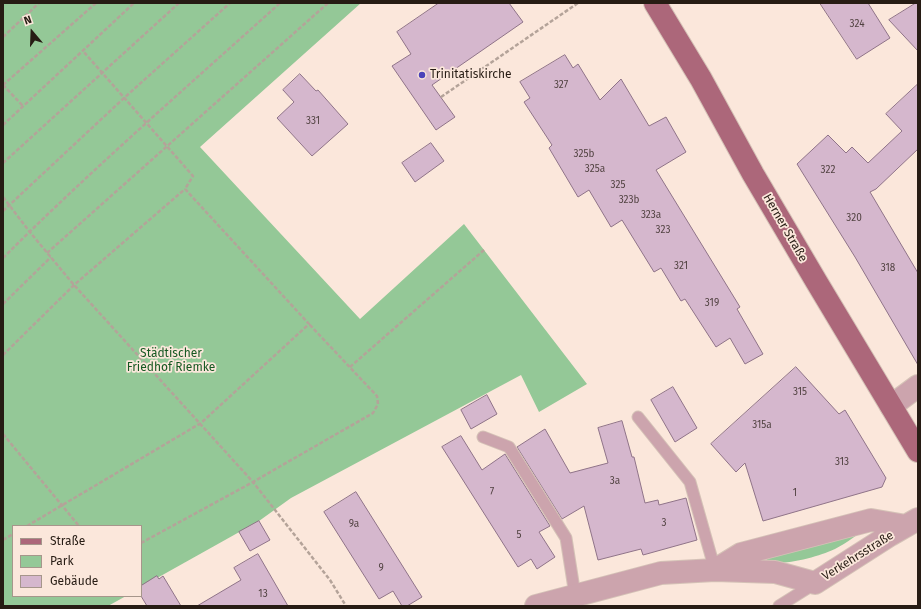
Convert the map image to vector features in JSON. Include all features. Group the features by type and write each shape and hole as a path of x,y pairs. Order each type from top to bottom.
{"main road":[{"name":"Herner Straße","path":"655,3 701,79 753,174 918,451"}],"street":[{"path":"891,406 918,386"},
{"name":"Verkehrsstraße","path":"715,570 742,554 871,520 912,523"},
{"name":"Verkehrsstraße","path":"536,606 661,573 715,570 775,572 815,583 912,523"}],"lane":[{"path":"638,417 690,482 715,570"},
{"path":"483,437 509,447 566,538 575,595"},
{"path":"779,606 815,583"}],"path":[{"path":"3,37 39,3"},
{"path":"23,106 3,85 96,3"},
{"path":"3,125 134,3"},
{"path":"3,163 180,3"},
{"path":"3,210 124,98 230,3"},
{"path":"3,258 30,231 147,123 280,3"},
{"path":"47,252 328,3"},
{"path":"441,97 578,3"},
{"path":"3,355 74,285 185,189 193,176 83,50"},
{"path":"142,542 253,482 373,413 378,404 377,396 185,189"},
{"path":"3,197 74,285 253,482 330,580 346,606"},
{"path":"350,367 484,250"},
{"path":"3,304 51,257"},
{"path":"29,525 201,423 310,324"},
{"path":"3,434 78,525"},
{"path":"3,540 12,535"}],"green space":[{"name":"Städtischer Friedhof Riemke","path":"3,3 361,3 200,147 360,319 464,224 587,384 539,412 521,375 291,498 259,521 142,586 142,525 12,525 12,597 124,597 108,606 3,606"},
{"path":"869,526 839,547 810,558 787,562 777,562 769,561 764,557"}],"building":[{"name":"Trinitatiskirche","path":"439,3 509,3 523,22 432,85 455,117 436,130 392,66 411,54 397,32"},
{"path":"820,3 868,3 890,38 857,59"},
{"path":"918,3 918,51 889,20"},
{"path":"565,55 573,68 578,64 600,100 621,79 649,126 666,117 686,152 656,170 740,307 737,309 763,354 745,364 730,338 716,347 685,299 681,301 661,268 654,272 622,220 611,227 589,190 578,197 549,148 552,145 524,102 530,98 520,82"},
{"path":"300,74 316,91 318,90 348,124 312,156 277,118 294,102 283,90"},
{"path":"918,84 918,149 876,189 870,192 918,273 918,365 855,257 797,164 828,135 846,153 852,147 868,163 902,131 886,114"},
{"path":"431,143 444,161 415,182 402,163"},
{"path":"796,367 839,414 845,410 886,478 882,487 763,521 745,463 736,472 711,444"},
{"path":"673,387 697,428 675,442 651,400"},
{"path":"487,395 497,414 471,429 461,410"},
{"path":"622,421 632,457 634,457 645,503 658,500 659,505 686,498 697,540 643,555 641,549 598,560 584,506 562,519 517,447 545,429 570,473 608,463 598,428"},
{"path":"461,436 482,470 505,454 550,526 539,532 555,557 537,569 531,559 518,567 442,447"},
{"path":"356,492 422,597 407,606 402,606 393,591 379,599 324,512"},
{"path":"259,521 270,540 250,551 239,532"},
{"path":"258,554 288,606 197,606 241,580 234,568"},
{"path":"157,576 159,579 163,576 181,606 147,606 142,597 142,585"}],"place":[{"name":"Trinitatiskirche","path":"422,75"}]}
